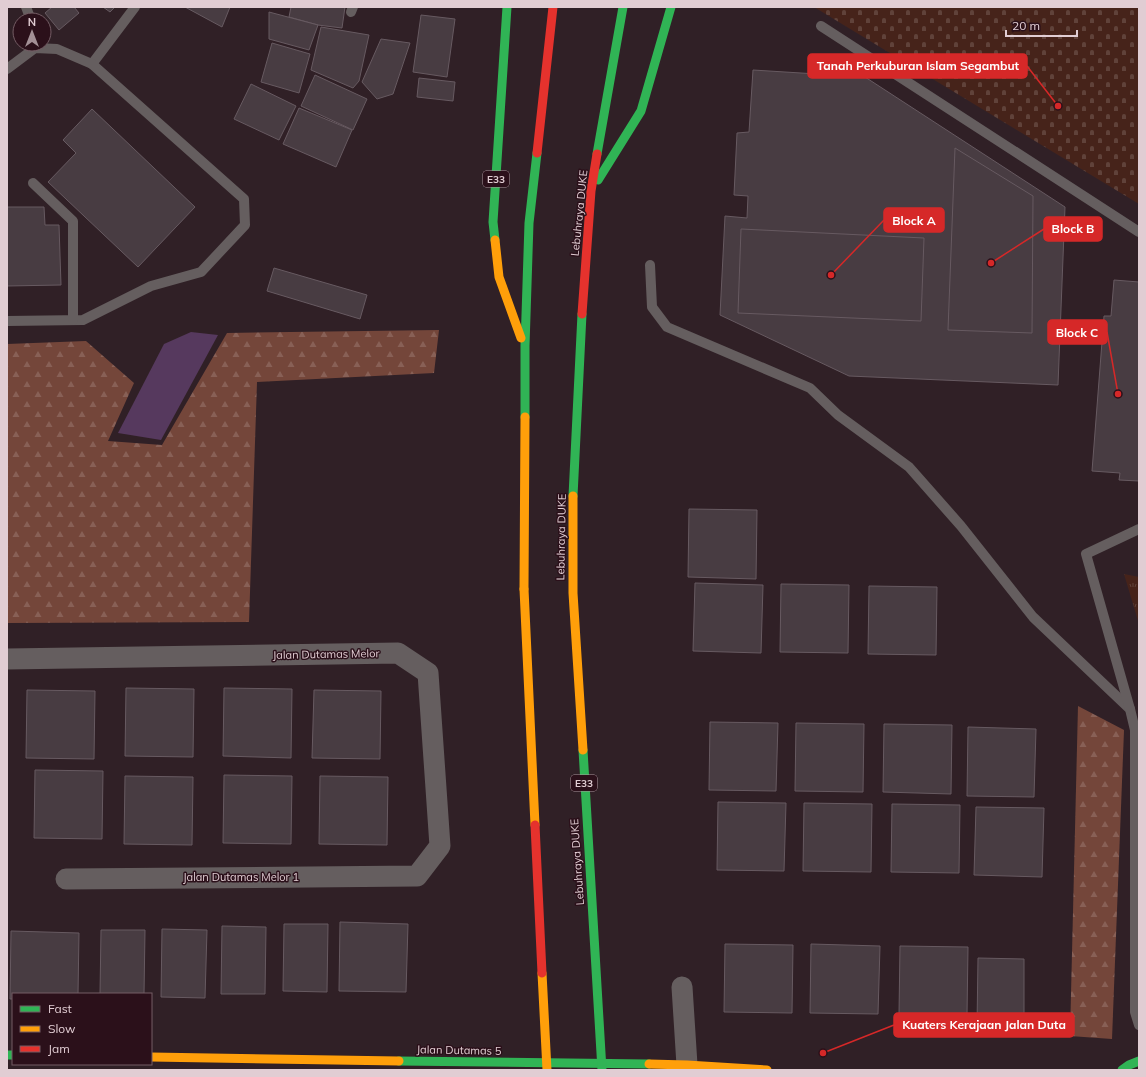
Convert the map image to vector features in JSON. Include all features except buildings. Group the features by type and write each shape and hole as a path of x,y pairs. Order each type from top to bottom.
{"main road":[{"name":"E33","path":"507,7 493,222 499,277 524,346"},
{"name":"E33","path":"546,1070 524,589 524,346 529,223 553,7"},
{"name":"Lebuhraya DUKE","path":"602,1070 573,593 573,496 579,361 591,191 622,7"},
{"path":"591,191 641,111 671,7"},
{"name":"Jalan Dutamas 5","path":"152,1057 687,1065 767,1070"},
{"path":"1122,1070 1139,1060"}],"street":[{"name":"Jalan Dutamas Melor","path":"7,659 398,653 428,673 440,846 417,876"},
{"name":"Jalan Dutamas Melor 1","path":"66,879 417,876"},
{"path":"682,987 687,1065"}],"lane":[{"path":"92,64 135,7"},
{"path":"821,26 1139,232"},
{"path":"7,321 82,320 151,286 201,272 245,225 244,199 92,64 52,48"},
{"path":"7,68 27,52"},
{"path":"33,183 73,221 73,320"},
{"path":"650,265 652,307 667,327 810,388 838,415 909,467 961,526 1033,617 1130,709"},
{"path":"1139,529 1086,554 1135,730 1135,1012 1139,1025"}],"green space":[{"path":"814,7 1139,7 1139,204"},
{"path":"439,330 434,373 257,382 249,622 7,623 7,344 86,341 134,383 108,441 162,445 227,333"},
{"path":"1124,574 1139,577 1139,624"},
{"path":"1078,706 1124,730 1112,1039 1070,1036"}],"shaded area":[{"path":"191,332 218,335 161,440 118,433 164,344"}],"traffic: fast":[{"path":"495,240 493,222 507,7"},
{"path":"597,154 623,7"},
{"path":"598,180 641,111 671,7"},
{"path":"525,417 525,346 529,223 537,153"},
{"path":"573,496 582,314"},
{"path":"583,750 602,1070"},
{"path":"7,1055 12,1055"},
{"path":"399,1061 649,1064"},
{"path":"1122,1070 1139,1061"}],"traffic: slow":[{"path":"495,240 499,277 521,338"},
{"path":"524,589 525,417"},
{"path":"573,496 573,593 583,750"},
{"path":"524,589 535,825"},
{"path":"542,973 547,1070"},
{"path":"152,1057 399,1061"},
{"path":"649,1064 767,1070"}],"traffic: jam":[{"path":"537,153 553,7"},
{"path":"582,314 591,191 597,154"},
{"path":"535,825 542,973"}],"place":[{"name":"Tanah Perkuburan Islam Segambut","path":"1058,106"},
{"name":"Block B","path":"991,263"},
{"name":"Block A","path":"831,275"},
{"name":"Block C","path":"1118,394"},
{"name":"Kuaters Kerajaan Jalan Duta","path":"823,1053"}]}
